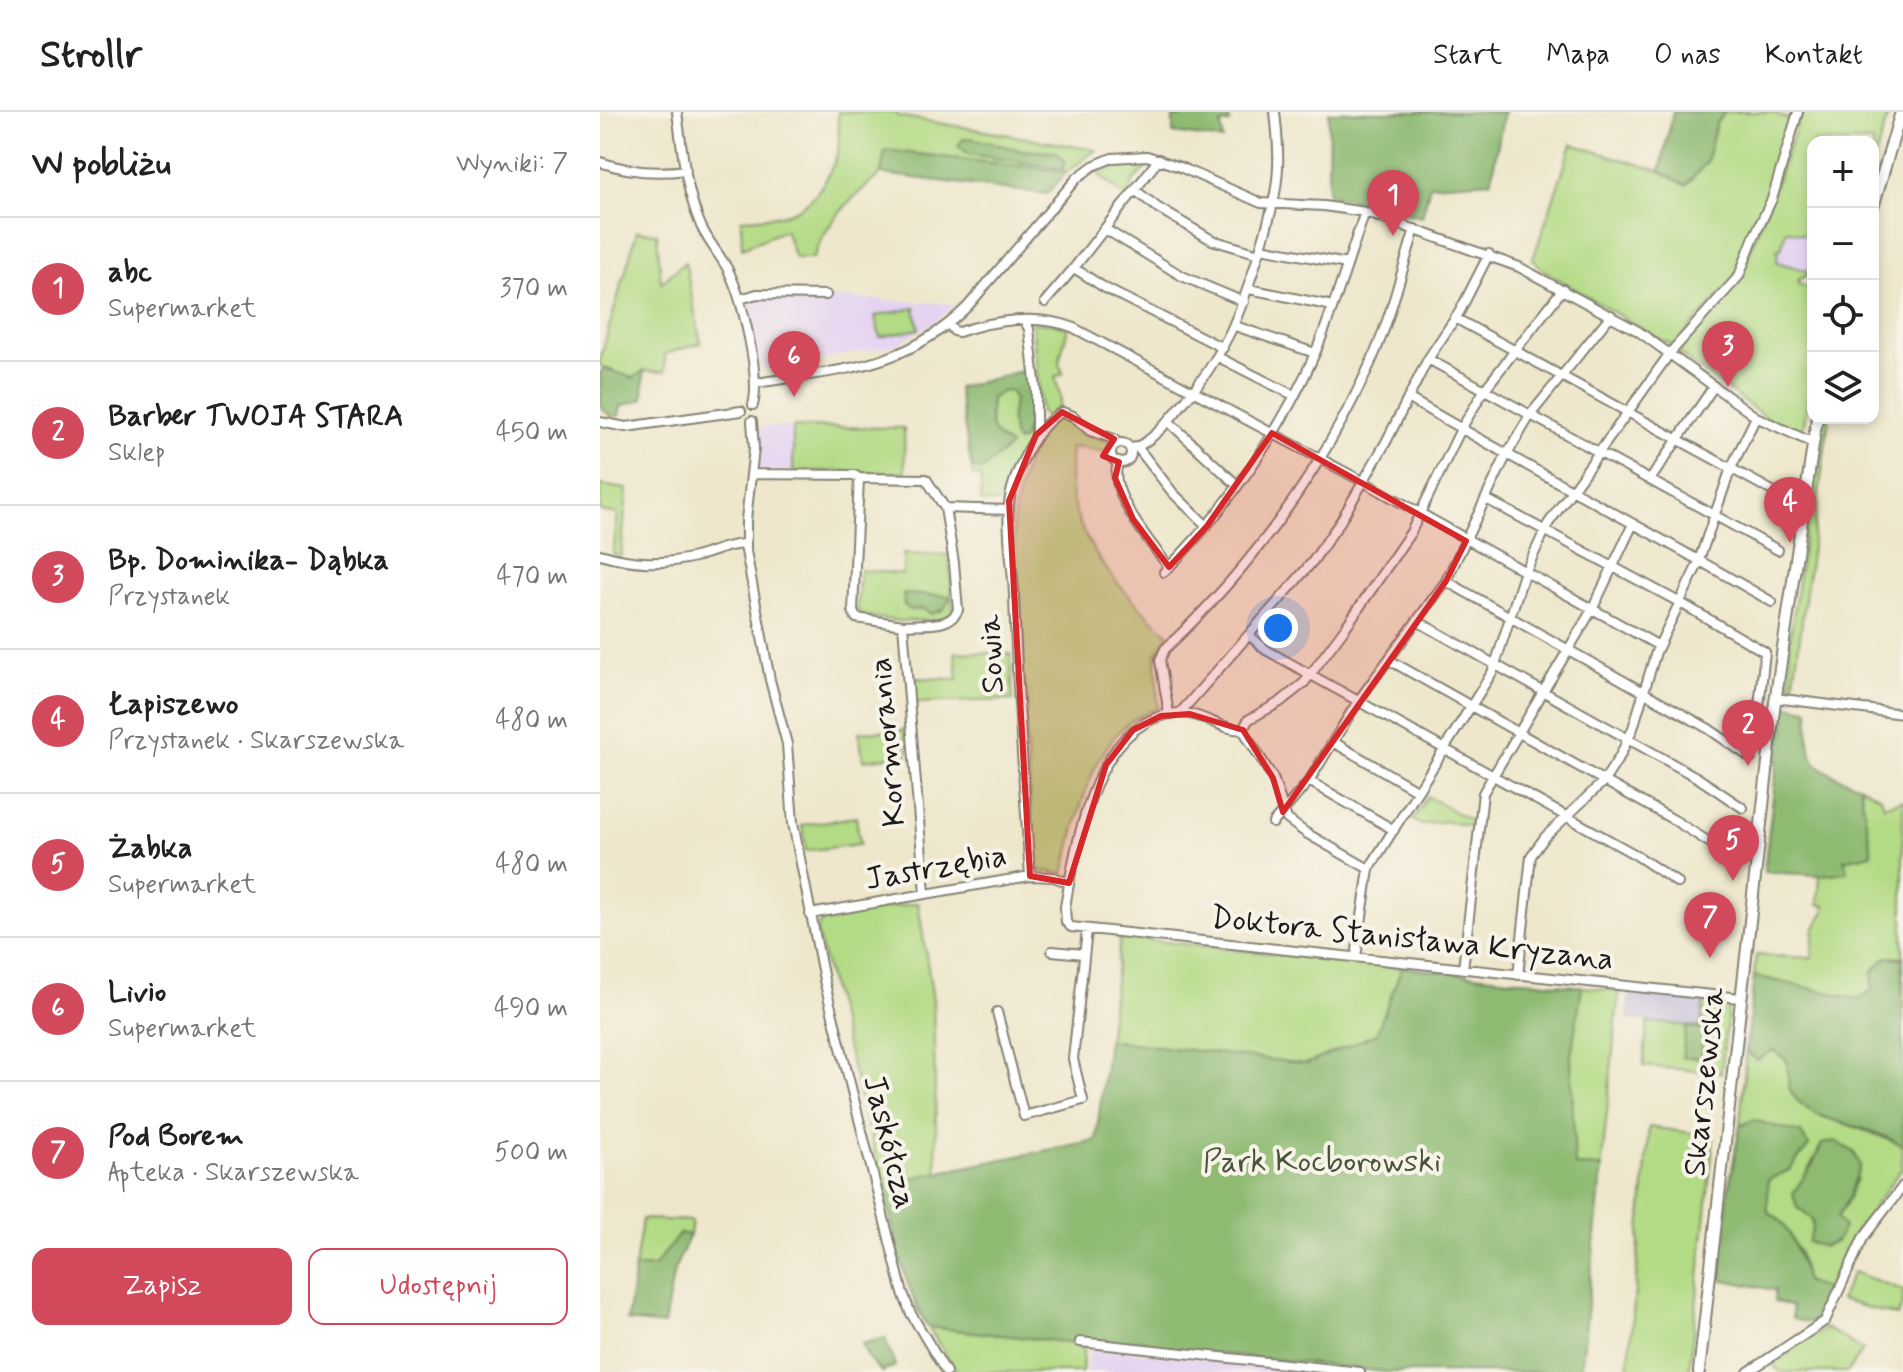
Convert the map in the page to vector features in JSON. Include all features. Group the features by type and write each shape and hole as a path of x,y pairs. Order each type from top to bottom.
{"main road":[{"path":"1879,187 1901,112"},
{"name":"Skarszewska","path":"1699,1372 1775,698 1816,424"}],"street":[{"path":"677,112 698,220 726,266 740,299 757,383 753,405 758,413 752,421 744,419 741,411"},
{"path":"1275,112 1278,170 1273,205 1235,326 1194,391 1168,421 1134,448 1128,459 1119,462 1114,470 1133,519 1166,570 1207,526 1272,433 1315,353 1365,212"},
{"path":"1356,957 1369,869 1496,665 1525,572 1545,529 1670,353 1739,276 1772,199 1798,112"},
{"path":"757,383 883,361 906,351 949,324 1085,171 1102,161 1123,155 1159,159 1243,197 1273,205 1324,206 1365,212 1489,254 1611,315 1670,353 1756,417 1813,443"},
{"path":"1045,302 1159,159"},
{"path":"600,162 638,172 686,170"},
{"path":"1135,190 1158,208 1212,240 1260,251 1347,264"},
{"path":"1105,229 1182,276 1244,302"},
{"path":"1169,714 1160,660 1165,649 1270,533 1319,458 1373,357 1415,229"},
{"path":"1180,713 1313,561 1364,482 1428,359 1455,318 1489,254"},
{"path":"1074,268 1293,395"},
{"path":"1249,289 1333,306"},
{"path":"1243,730 1248,720 1280,702 1310,675 1396,557 1421,514 1461,429 1485,389 1563,289"},
{"path":"740,299 757,294 826,295"},
{"path":"1273,823 1309,781 1358,701 1446,581 1506,456 1531,414 1611,315"},
{"path":"1455,318 1789,500"},
{"path":"949,324 959,332 1024,320 1047,320 1072,327 1364,482 1659,646"},
{"name":"Sowia","path":"1024,320 1029,329 1036,390 1036,435 1017,477 1009,510 1008,541 1014,591 1016,670 1030,876"},
{"path":"1235,326 1315,353"},
{"path":"1428,359 1778,550"},
{"path":"1650,480 1714,386"},
{"path":"1408,398 1506,456 1772,602"},
{"path":"741,411 745,405 753,405"},
{"path":"600,422 626,427 741,411"},
{"path":"1036,435 1049,418 1062,412 1073,416 1090,431 1114,439 1116,444"},
{"path":"1518,975 1531,856 1545,837 1604,781 1629,739 1659,646 1700,560 1731,468 1756,417"},
{"name":"Jaskółcza","path":"752,421 755,435 745,544 770,680 787,744 793,823 810,914 902,1290 910,1312 946,1372"},
{"path":"1168,421 1237,485"},
{"path":"1116,444 1134,448 1207,526"},
{"path":"1116,444 1111,454 1119,462"},
{"path":"752,474 926,479 945,508 1009,510"},
{"path":"859,478 853,611 856,618 903,625"},
{"path":"1486,499 1679,602 1765,652 1759,706"},
{"name":"Kormorania","path":"925,893 903,625 948,622 956,615 954,563 945,508"},
{"path":"1463,969 1481,800 1593,608 1633,524"},
{"path":"600,554 635,564 652,564 697,557 720,548 745,544"},
{"path":"1446,581 1709,729 1751,758"},
{"path":"1417,621 1698,778 1743,808"},
{"path":"1249,635 1266,650 1636,855 1678,883"},
{"path":"1389,660 1674,820 1739,861"},
{"path":"1775,698 1903,714"},
{"path":"997,1012 1024,1116 1083,1100 1073,1059 1084,954 1083,930 1071,927 1065,916 1069,883 1089,805 1114,751 1139,726 1180,713 1243,730"},
{"path":"1243,730 1273,778 1283,812 1295,827 1369,869"},
{"path":"1333,742 1418,791"},
{"path":"1309,781 1394,830"},
{"name":"Jastrzębia","path":"810,914 1030,876 1054,877 1069,883"},
{"name":"Doktora Stanisława Kryzana","path":"1083,930 1740,998"},
{"path":"1052,951 1084,954"},
{"path":"1748,1372 1825,1321 1863,1238 1903,1186"},
{"path":"1080,1342 1360,1372"}],"highlighted area":[{"path":"1062,412 1114,439 1103,456 1119,462 1115,478 1133,519 1169,567 1207,526 1272,433 1466,541 1446,581 1283,812 1273,778 1243,730 1190,714 1161,716 1133,730 1106,765 1069,883 1030,876 1009,501 1036,435"}],"shaded area":[{"path":"1769,220 1807,230 1807,275 1763,264"},
{"path":"749,297 827,297 955,304 939,319 896,345 765,370 757,354"},
{"path":"760,426 793,427 793,471 757,470"},
{"path":"1628,993 1704,1001 1701,1027 1627,1020"},
{"path":"1089,1347 1330,1372 1087,1372"}],"green space":[{"path":"838,112 896,112 898,116 1096,150 1067,172 885,150 881,174 841,212 825,233 813,258 795,258 785,230 742,248 741,219 790,212 809,201 818,191 837,154"},
{"path":"1181,112 1228,112 1230,123 1221,124 1223,140 1173,133 1173,117 1181,117"},
{"path":"1329,112 1504,112 1491,181 1430,185 1422,217 1328,194"},
{"path":"1673,112 1725,112 1716,123 1706,163 1686,185 1660,171"},
{"path":"1725,112 1771,112 1792,120 1767,207 1738,274 1675,345 1660,340 1542,269 1533,259 1572,144 1660,171 1686,185 1706,163 1716,123"},
{"path":"1802,112 1889,112 1879,144 1879,136 1807,136 1807,235 1786,230 1781,249 1778,249 1777,262 1807,271 1807,276 1799,279 1798,284 1807,287 1807,405 1800,434 1765,417 1678,353 1741,276"},
{"path":"971,138 1020,150 1056,152 1065,160 1063,169 969,154 958,146 963,139"},
{"path":"885,150 1067,172 1047,194 881,174"},
{"path":"1121,164 1148,166 1135,179 1126,198 1098,174"},
{"path":"637,231 657,233 661,283 685,262 701,343 665,354 665,372 644,371 633,379 604,368 600,365 600,359"},
{"path":"915,308 919,329 880,337 875,316"},
{"path":"1032,323 1052,323 1068,328 1059,362 1063,374 1055,377 1059,405 1045,417 1041,413"},
{"path":"604,368 633,378 644,371 643,399 621,406 619,416 611,416 601,408 600,373"},
{"path":"1029,369 1033,415 1022,440 1017,442 1013,435 1012,392 1003,391 991,399 990,421 997,437 1010,446 982,470 977,470 971,464 958,388"},
{"path":"1003,391 1012,391 1011,418 1022,440 1033,415 1031,438 1004,499 998,503 981,502 981,476 973,476 971,464 977,470 1006,443 996,435 990,419 991,399"},
{"path":"1064,417 1095,437 1110,442 1106,452 1071,447 1072,495 1079,522 1111,575 1169,635 1156,654 1158,708 1130,722 1104,752 1085,792 1064,874 1034,870 1013,524 1022,479 1034,446 1052,422"},
{"path":"1820,424 1828,424 1793,689 1790,688 1790,638"},
{"path":"793,427 904,428 905,473 793,471"},
{"path":"600,485 627,489 621,556 613,554 618,514 600,511"},
{"path":"903,554 949,555 953,612 943,620 900,621 863,616 857,610 860,570 903,574"},
{"path":"903,594 952,596 943,610 931,614 923,609 910,610 904,605"},
{"path":"955,652 1011,654 1013,700 914,703 912,678 958,679"},
{"path":"1784,705 1809,709 1811,752 1820,767 1860,786 1872,854 1844,860 1848,872 1820,875 1764,872"},
{"path":"905,730 908,755 863,760 859,732"},
{"path":"1860,786 1881,797 1884,805 1903,800 1903,957 1887,957 1873,970 1872,990 1858,999 1754,976 1756,955 1812,958 1814,929 1825,906 1818,904 1820,875 1847,872 1843,860 1871,854"},
{"path":"1427,796 1475,823 1475,827 1444,821 1421,825 1413,820"},
{"path":"856,817 860,844 806,851 802,825"},
{"name":"Park Kocborowski","path":"918,903 933,1000 937,1174 1097,1140 1120,937 1619,991 1581,1372 1387,1372 1084,1339 1082,1372 957,1372 918,1311 910,1287 816,929 825,917"},
{"path":"1887,957 1903,958 1903,1146 1874,1132 1817,1114 1798,1101 1789,1089 1787,1061 1774,1050 1757,1060 1746,1052 1754,976 1858,999 1872,990 1873,971"},
{"name":"Park Kocborowski","path":"1402,967 1582,987 1571,1056 1575,1166 1602,1167 1581,1372 1387,1372 1084,1339 1082,1344 928,1327 905,1276 882,1184 1096,1140 1108,1040 1306,1064 1376,1034"},
{"path":"1704,1001 1729,1004 1721,1073 1643,1066 1648,1022 1701,1027"},
{"path":"1686,1027 1704,1030 1701,1058 1682,1058"},
{"path":"1773,1050 1787,1061 1799,1102 1903,1146 1902,1168 1851,1238 1826,1289 1806,1283 1799,1251 1768,1213 1768,1179 1789,1170 1753,1120 1740,1126 1746,1052 1757,1059","holes":["1822,1144 1857,1179 1837,1219 1813,1227 1805,1176"]},
{"path":"1753,1120 1801,1133 1809,1146 1789,1170 1768,1180 1768,1212 1783,1223 1788,1232 1806,1282 1826,1289 1821,1308 1811,1323 1792,1319 1792,1307 1774,1301 1775,1290 1718,1279 1728,1192 1740,1126"},
{"path":"1649,1127 1714,1136 1689,1372 1628,1372"},
{"path":"1835,1141 1854,1152 1860,1165 1849,1198 1837,1218 1844,1227 1837,1241 1824,1247 1808,1242 1812,1219 1797,1208 1793,1193 1822,1144"},
{"path":"642,1219 692,1221 690,1235 680,1234 654,1267 635,1267"},
{"path":"680,1233 690,1235 674,1270 664,1325 627,1321 635,1267 654,1267"},
{"path":"1853,1272 1903,1290 1903,1304 1897,1316 1840,1300"},
{"path":"1826,1328 1863,1350 1847,1372 1781,1372 1776,1369 1773,1361"},
{"path":"885,1338 895,1366 882,1372 868,1358 862,1344"}],"place":[{"name":"abc","path":"1393,236"},
{"name":"Bp. Dominika- Dąbka","path":"1728,387"},
{"name":"Livio","path":"794,397"},
{"name":"Łapiszewo","path":"1790,543"},
{"name":"Barber TWOJA STARA","path":"1748,766"},
{"name":"Żabka","path":"1733,881"},
{"name":"Pod Borem","path":"1710,958"}]}
